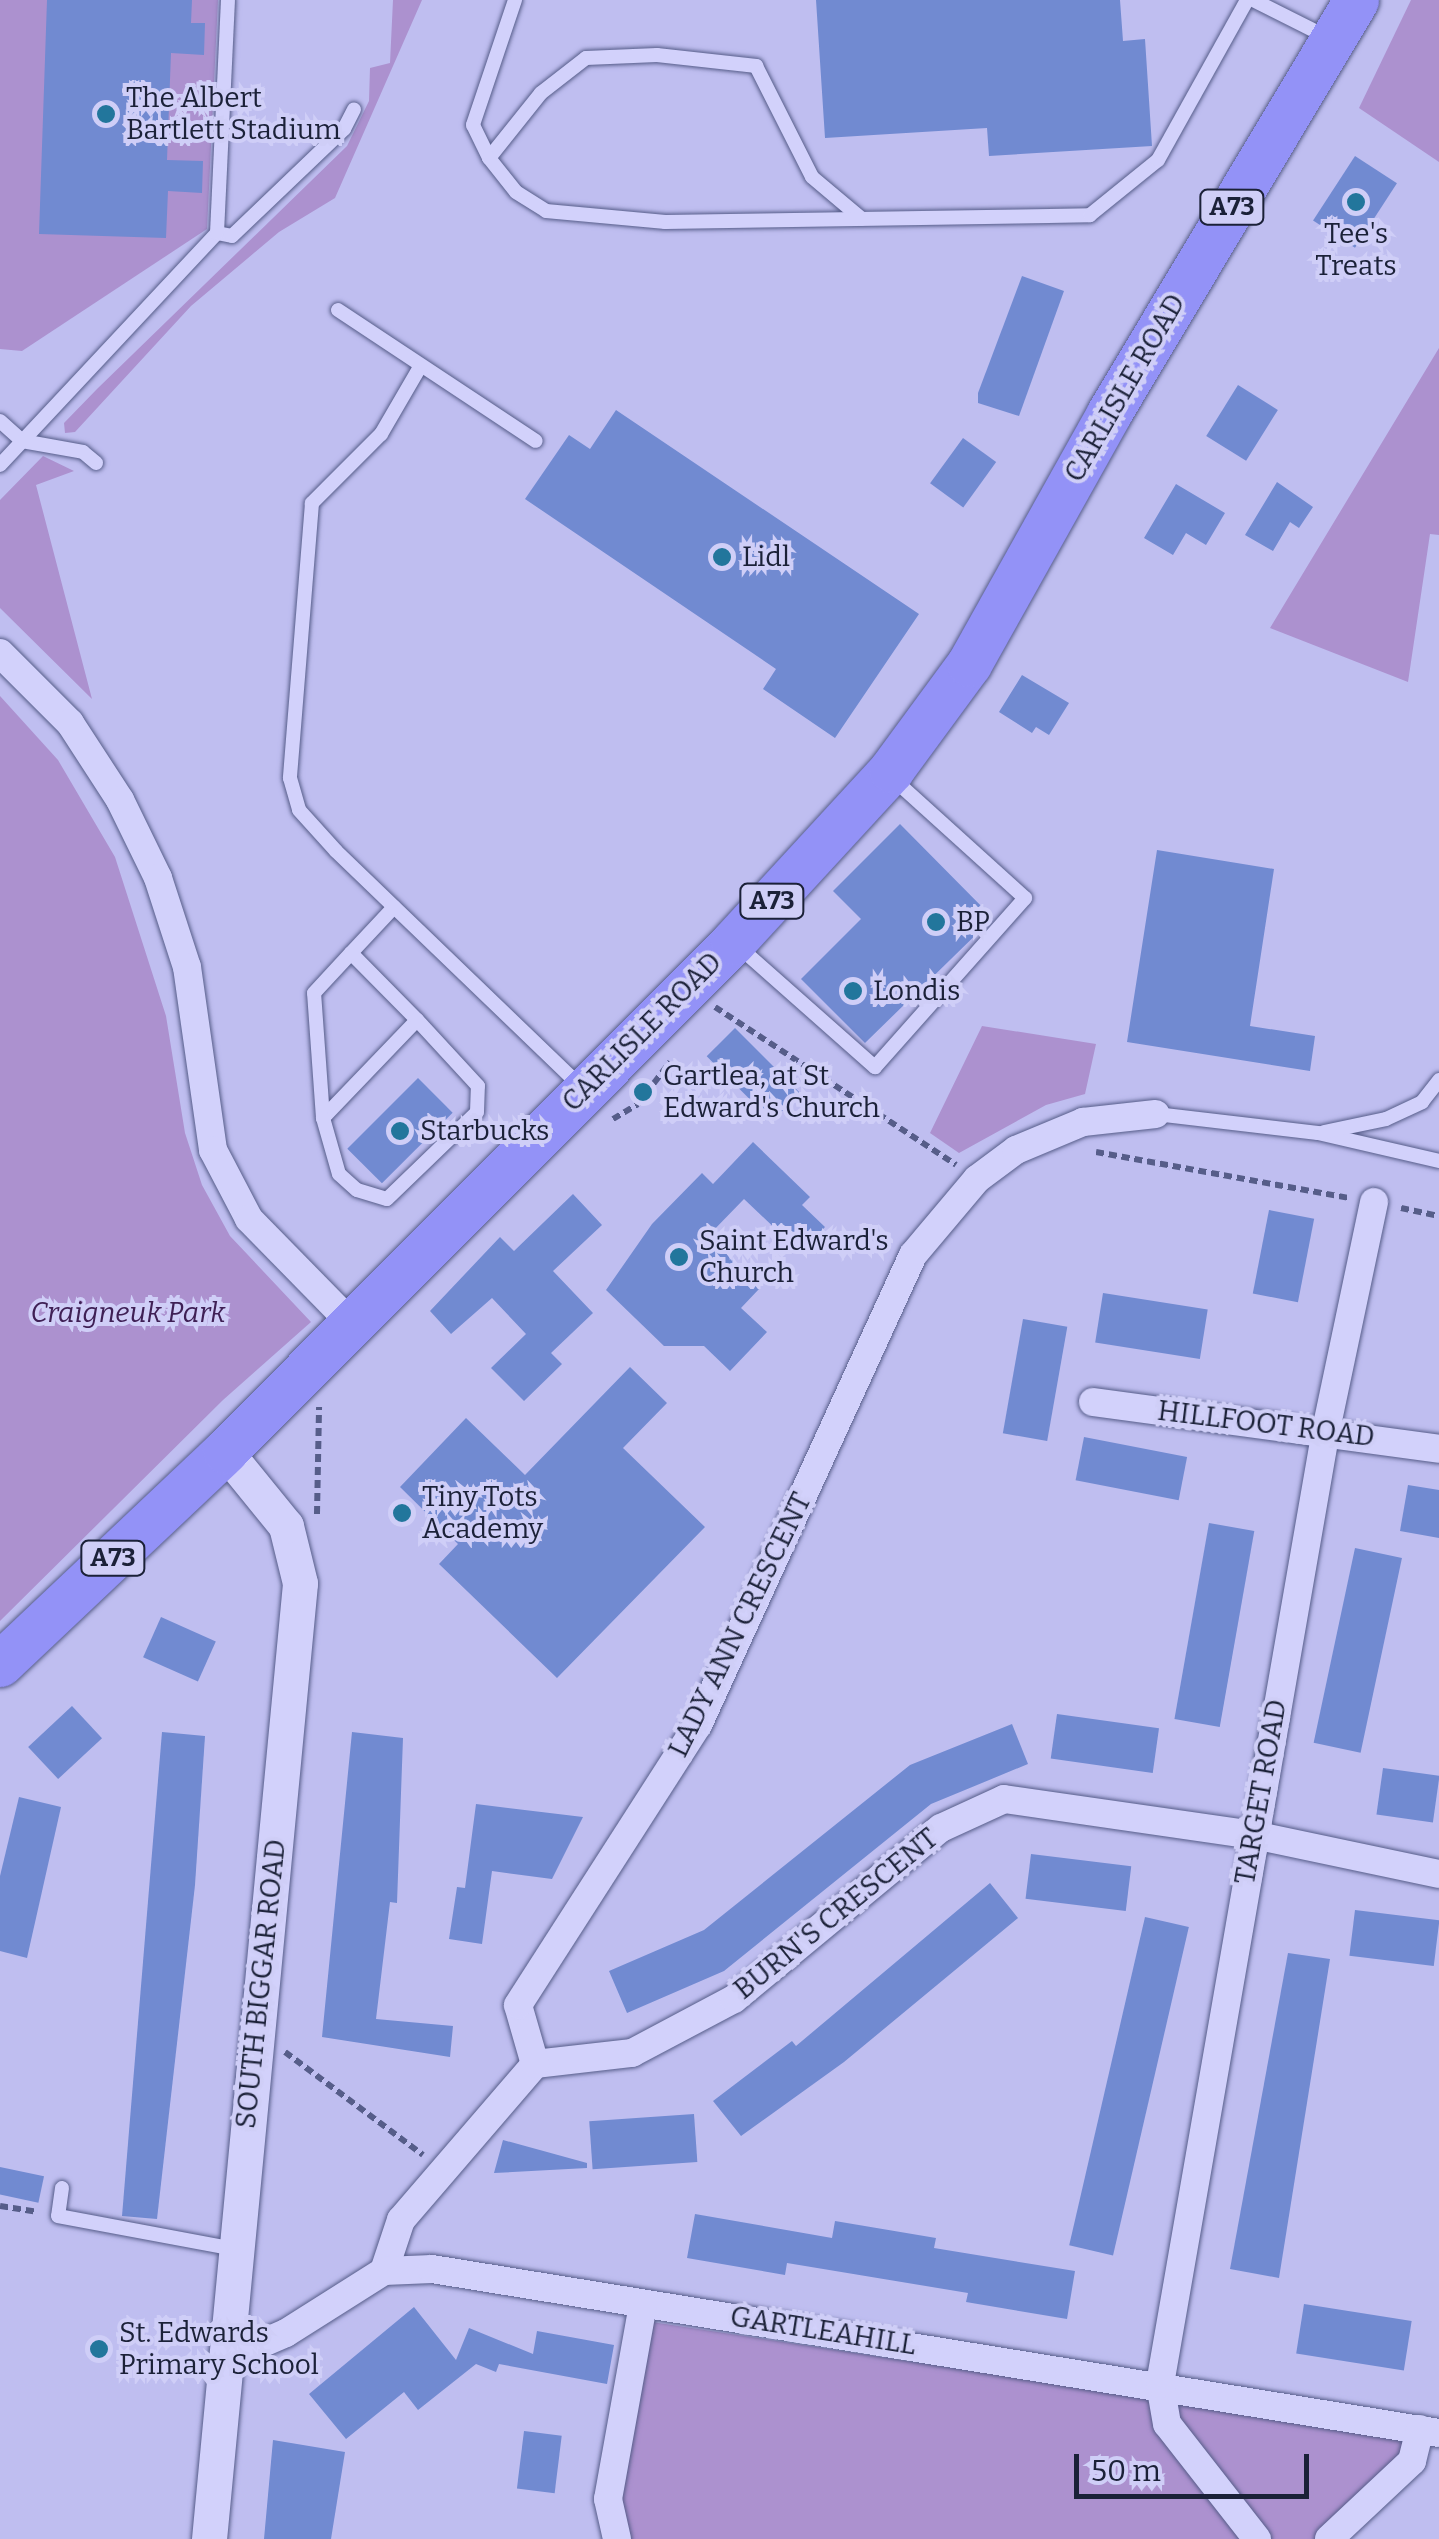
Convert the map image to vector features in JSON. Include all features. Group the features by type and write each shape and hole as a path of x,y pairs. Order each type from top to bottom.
{"main road":[{"name":"CARLISLE ROAD","path":"0,1664 225,1452 301,1395 351,1324 596,1106 734,942 887,774 969,664 1108,413 1356,0"}],"street":[{"path":"0,653 70,724 120,800 158,878 187,967 213,1150 240,1202 351,1324"},
{"name":"LADY ANN CRESCENT","path":"535,2064 518,2005 698,1724 913,1255 977,1178 1049,1133 1083,1122 1156,1114"},
{"name":"TARGET ROAD","path":"1160,2384 1326,1430 1374,1202"},
{"name":"HILLFOOT ROAD","path":"1093,1402 1326,1430 1439,1449"},
{"name":"SOUTH BIGGAR ROAD","path":"209,2539 300,1583 286,1526 225,1452"},
{"name":"BURN'S CRESCENT","path":"535,2064 632,2053 734,1999 941,1828 1004,1799 1254,1835 1439,1874"},
{"path":"384,2272 401,2220 535,2064"},
{"name":"GARTLEAHILL","path":"226,2359 286,2333 384,2272 432,2268 1429,2431"},
{"path":"617,2539 608,2499 644,2304"},
{"path":"1160,2384 1167,2424 1257,2539"},
{"path":"1330,2539 1412,2462 1429,2431"}],"lane":[{"path":"0,465 217,233 228,0"},
{"path":"515,0 474,125 489,158 516,192 546,212 664,222 1090,215 1158,160 1250,0 1332,40"},
{"path":"489,158 541,93 586,58 657,55 756,66 812,177 862,220"},
{"path":"217,233 232,236 344,129 354,109"},
{"path":"338,310 536,442"},
{"path":"420,366 381,434 312,503 290,778 299,810 596,1106"},
{"path":"0,421 22,441 84,452 96,463"},
{"path":"734,942 875,1067 1025,898 887,774"},
{"path":"351,953 478,1086 481,1103 398,1194 373,1198 339,1174 322,1118 314,993 351,953 394,907"},
{"path":"322,1118 417,1020"},
{"path":"1318,1134 1386,1120 1422,1102 1439,1080"},
{"path":"1156,1114 1318,1134 1439,1160"},
{"path":"62,2188 58,2216 234,2249"}],"path":[{"path":"703,1020 714,1006 977,1178"},
{"path":"596,1106 638,1104 681,1048"},
{"path":"1090,1150 1439,1216"},
{"path":"301,1395 316,1530"},
{"path":"256,2031 442,2173"},
{"path":"0,2206 58,2216"}],"green space":[{"name":"The Albert Bartlett Stadium","path":"0,0 218,0 207,229 22,351 0,349"},
{"path":"393,0 422,0 335,198 279,232 191,306 75,432 65,433 64,423 97,389 347,146 369,101 370,68 390,63"},
{"path":"1411,0 1439,0 1439,162 1359,108"},
{"path":"1439,348 1439,535 1430,534 1408,682 1270,628"},
{"path":"43,456 74,471 36,485 92,699 0,608 0,500"},
{"name":"Craigneuk Park","path":"0,696 58,760 115,857 166,1016 185,1133 202,1185 230,1236 311,1322 223,1400 0,1621"},
{"path":"982,1026 1096,1044 1085,1094 1046,1105 959,1153 930,1133"},
{"path":"652,2322 1409,2438 1401,2457 1317,2539 626,2539 615,2497"}],"building":[{"path":"47,0 192,0 191,23 205,23 204,55 171,53 167,160 203,161 202,193 168,191 166,238 39,234"},
{"path":"816,0 1120,0 1123,41 1145,39 1152,146 989,156 987,128 825,138"},
{"name":"Tee's Treats","path":"1355,156 1397,183 1355,248 1313,221"},
{"path":"1022,276 1064,291 1019,416 978,403 978,393"},
{"path":"1238,385 1278,410 1246,461 1206,436"},
{"name":"Lidl","path":"616,410 919,614 835,738 763,689 776,669 525,499 569,435 590,449"},
{"path":"963,438 996,462 963,507 930,483"},
{"path":"1277,482 1313,507 1299,528 1290,522 1273,551 1245,535"},
{"path":"1176,484 1225,513 1206,545 1186,533 1173,555 1144,538"},
{"path":"1022,675 1069,703 1049,735 1036,727 1032,733 999,712"},
{"path":"900,824 993,918 865,1043 801,979 861,919 833,891"},
{"path":"1157,850 1274,869 1250,1026 1315,1036 1310,1071 1127,1042"},
{"path":"735,1028 800,1093 772,1121 707,1056"},
{"name":"Starbucks","path":"418,1078 453,1113 382,1183 347,1149"},
{"name":"Saint Edward's Church","path":"753,1142 810,1197 802,1205 825,1227 801,1253 744,1199 709,1235 759,1289 741,1308 767,1332 730,1371 704,1346 664,1346 606,1290 652,1224 702,1173 713,1184"},
{"path":"573,1194 602,1225 553,1271 593,1313 551,1353 562,1364 524,1401 491,1368 526,1334 492,1298 451,1334 430,1311 500,1237 514,1251"},
{"path":"1269,1210 1314,1219 1298,1302 1253,1293"},
{"path":"1103,1293 1208,1310 1200,1359 1095,1342"},
{"path":"1023,1319 1067,1327 1047,1441 1003,1433"},
{"path":"630,1367 667,1403 623,1448 705,1527 557,1678 439,1564 458,1544 400,1487 466,1418 525,1475"},
{"path":"1084,1437 1187,1457 1179,1500 1076,1480"},
{"path":"1408,1485 1439,1490 1439,1538 1400,1531"},
{"path":"1209,1523 1254,1531 1220,1727 1174,1719"},
{"path":"1355,1548 1402,1558 1361,1753 1314,1743"},
{"path":"161,1617 216,1641 198,1682 143,1657"},
{"path":"72,1706 102,1738 58,1779 28,1747"},
{"path":"1057,1714 1159,1728 1153,1773 1051,1759"},
{"path":"1012,1724 1028,1764 931,1804 724,1971 627,2013 609,1971 704,1930 910,1765"},
{"path":"162,1732 205,1736 195,1885 157,2219 122,2216"},
{"path":"352,1732 403,1738 397,1903 390,1902 376,2019 453,2026 450,2057 322,2037"},
{"path":"1383,1768 1439,1776 1433,1822 1376,1815"},
{"path":"19,1797 61,1807 27,1958 0,1951 0,1876"},
{"path":"476,1804 583,1817 552,1879 492,1871 482,1944 449,1939 457,1887 465,1888"},
{"path":"1031,1854 1131,1866 1126,1911 1026,1899"},
{"path":"990,1883 1018,1918 844,2062 741,2136 713,2101 792,2041 796,2046"},
{"path":"1355,1910 1439,1920 1434,1966 1349,1956"},
{"path":"1145,1917 1189,1927 1113,2255 1069,2245"},
{"path":"1288,1953 1330,1959 1279,2278 1230,2269"},
{"path":"694,2114 697,2162 593,2169 589,2121"},
{"path":"503,2140 587,2163 587,2168 494,2173"},
{"path":"0,2167 44,2176 38,2203 0,2195"},
{"path":"695,2214 832,2238 835,2221 936,2238 934,2248 1075,2271 1067,2319 966,2302 968,2293 787,2263 785,2275 687,2258"},
{"path":"1304,2304 1412,2321 1404,2370 1296,2353"},
{"path":"414,2307 456,2360 469,2328 533,2354 537,2331 614,2345 607,2384 499,2364 496,2372 476,2364 418,2410 404,2392 346,2439 309,2394"},
{"path":"524,2431 562,2436 555,2493 517,2489"},
{"path":"273,2440 345,2452 331,2539 264,2539"}],"place":[{"name":"The Albert Bartlett Stadium","path":"106,114"},
{"name":"Tee's Treats","path":"1356,202"},
{"name":"Lidl","path":"722,557"},
{"name":"BP","path":"936,922"},
{"name":"Londis","path":"853,991"},
{"name":"Gartlea, at St Edward's Church","path":"643,1092"},
{"name":"Starbucks","path":"400,1131"},
{"name":"Saint Edward's Church","path":"679,1257"},
{"name":"Tiny Tots Academy","path":"402,1513"},
{"name":"St. Edwards Primary School","path":"99,2349"}]}
